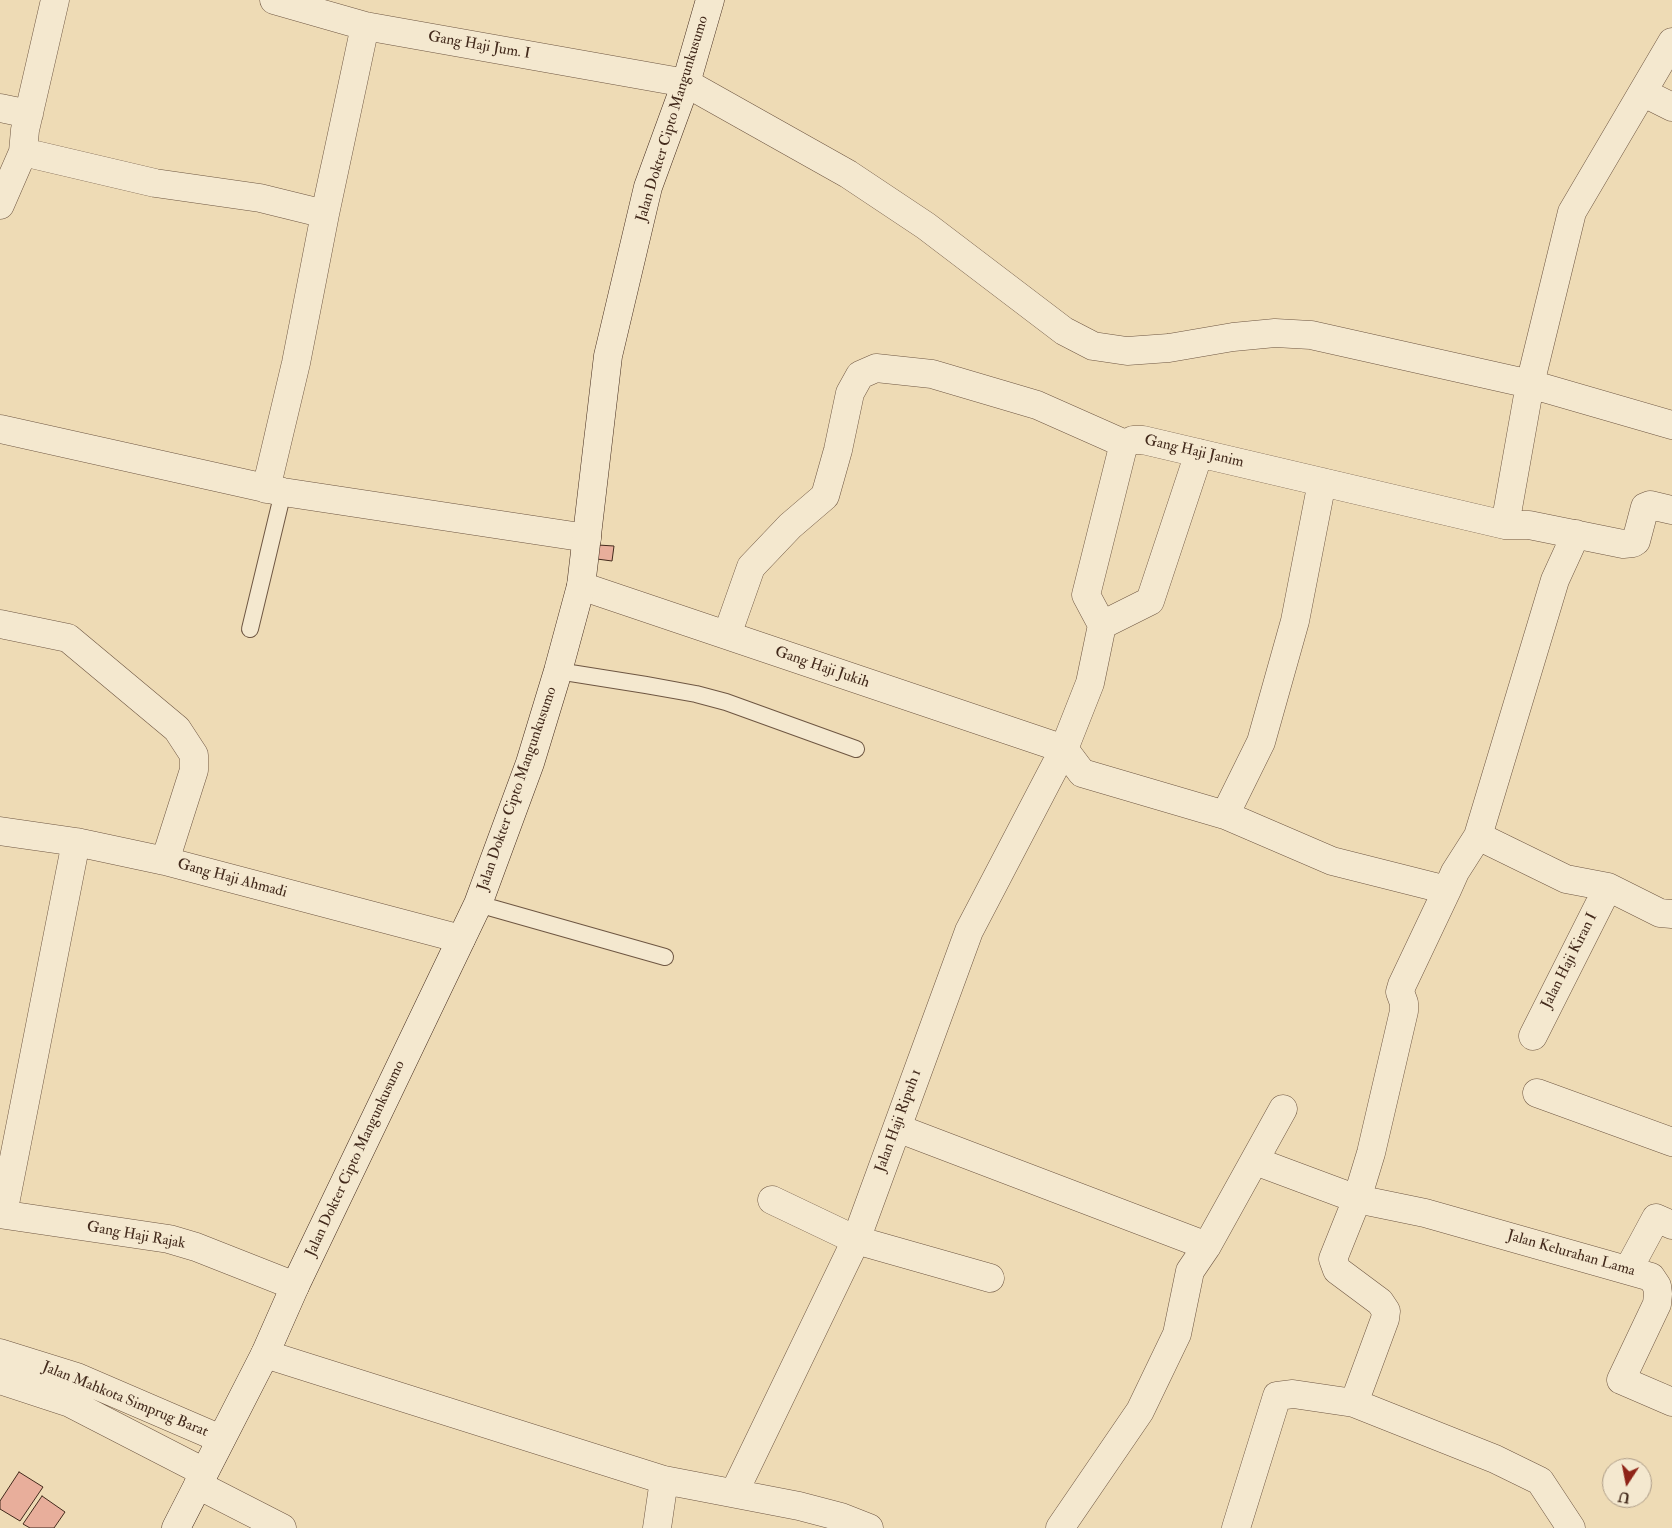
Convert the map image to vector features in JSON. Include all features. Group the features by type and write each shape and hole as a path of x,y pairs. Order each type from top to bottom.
{"street":[{"path":"0,205 23,152 25,130 55,0"},
{"name":"Gang Haji Jum. I","path":"274,0 364,26 686,83 848,174 926,226 1064,331 1093,346 1127,351 1169,348 1233,337 1275,333 1311,335 1530,384 1672,425"},
{"name":"Jalan Dokter Cipto Mangunkusumo","path":"176,1528 265,1354 295,1286 478,904 530,763 558,672 581,586 608,356 648,187 686,83 710,0"},
{"path":"275,491 296,363 364,26"},
{"path":"1504,525 1530,384 1572,212 1644,93 1672,42"},
{"path":"1644,93 1672,106"},
{"path":"0,108 29,114"},
{"path":"23,152 155,183 260,198 325,214"},
{"path":"727,635 751,567 790,526 825,496 838,450 850,393 860,375 876,368 932,374 1037,406 1125,444"},
{"path":"0,429 275,491 587,538"},
{"name":"Gang Haji Janim","path":"1102,625 1086,594 1122,451 1125,444 1133,440 1143,440 1504,525 1529,525 1623,544 1633,543 1638,537 1645,507 1650,505 1672,510"},
{"path":"1199,453 1150,601 1102,625 1090,683 1064,749 1082,773 1225,816 1332,861 1447,890"},
{"path":"1225,816 1261,742 1295,621 1322,482"},
{"path":"1354,1403 1385,1319 1386,1311 1380,1302 1337,1270 1333,1259 1357,1199 1371,1153 1404,1011 1404,1003 1400,992 1456,872 1478,836 1555,580 1576,534"},
{"name":"Gang Haji Jukih","path":"581,586 1064,749"},
{"path":"0,624 68,638 177,729 194,755 194,770 165,861"},
{"name":"Jalan Haji Ripuh 1","path":"734,1493 856,1240 969,932 1064,749"},
{"name":"Gang Haji Ahmadi","path":"0,831 76,842 165,861 461,939"},
{"path":"1478,836 1566,879 1608,887 1660,913 1672,914"},
{"path":"1,1214 76,842"},
{"name":"Jalan Haji Kiran I","path":"1533,1036 1608,887"},
{"path":"1537,1093 1672,1142"},
{"path":"1060,1528 1140,1412 1177,1334 1190,1271 1207,1246 1283,1109"},
{"path":"896,1128 1207,1246"},
{"name":"Jalan Kelurahan Lama","path":"1255,1161 1357,1199 1425,1213 1650,1277 1657,1286 1657,1304 1621,1380 1672,1402"},
{"path":"772,1200 856,1240 990,1278"},
{"name":"Gang Haji Rajak","path":"1,1214 169,1239 295,1286"},
{"path":"1628,1270 1656,1218 1672,1225"},
{"name":"Jalan Mahkota Simprug Barat","path":"0,1353 77,1377 221,1439"},
{"path":"265,1354 664,1480 799,1506 841,1517 868,1528"},
{"name":"Jalan Mahkota Simprug Barat","path":"0,1380 70,1402 201,1478 282,1528"},
{"path":"1236,1528 1277,1396 1293,1394 1354,1403 1495,1459 1540,1481 1571,1528"},
{"path":"657,1528 664,1480"}],"lane":[{"path":"250,629 275,491"},
{"path":"558,672 696,694 726,702 856,749"},
{"path":"478,904 665,957"}],"building":[{"path":"598,545 614,546 612,561 597,559"},
{"path":"19,1472 43,1487 20,1521 0,1509 0,1501"},
{"path":"42,1496 65,1512 54,1528 30,1528 23,1524"}]}
